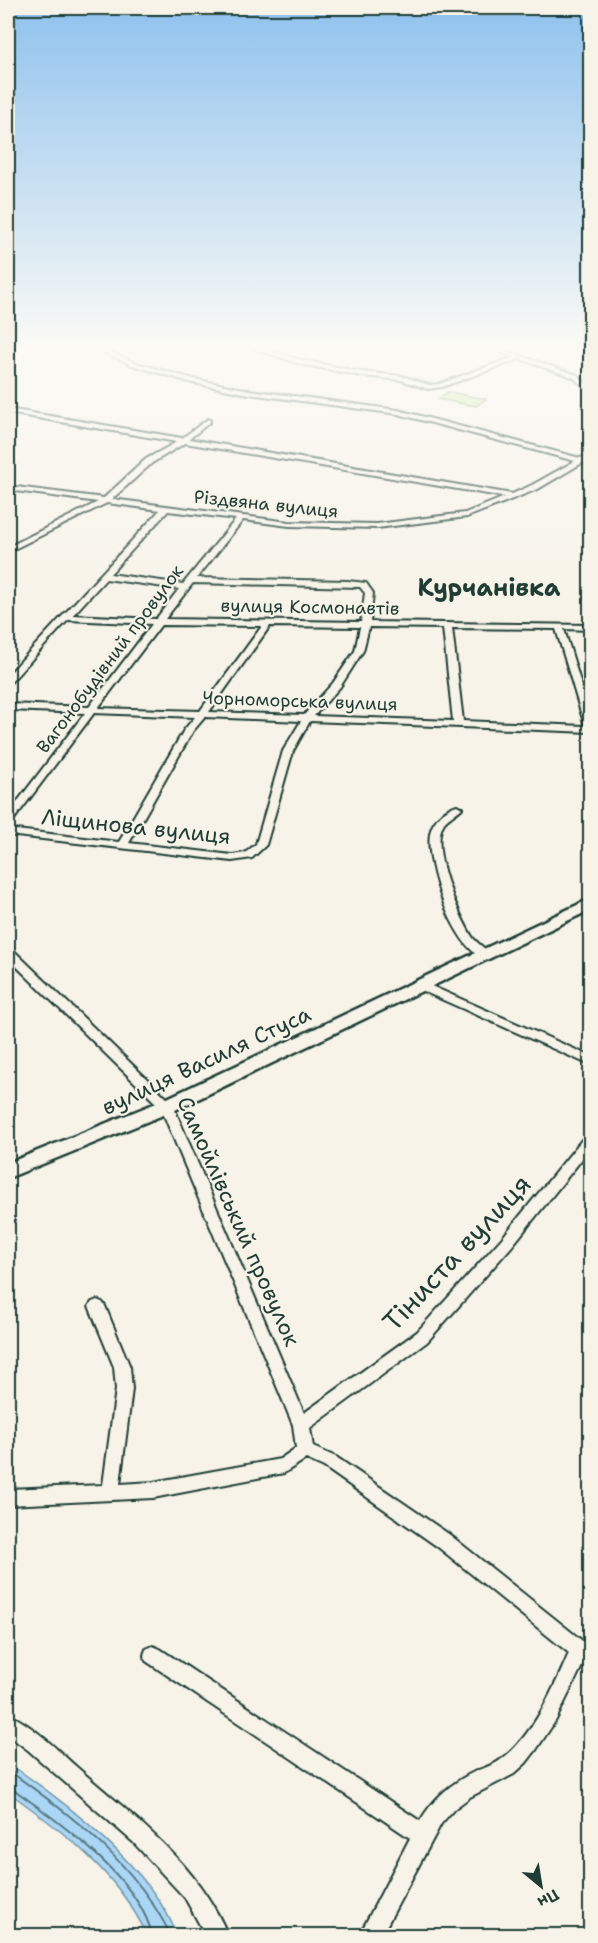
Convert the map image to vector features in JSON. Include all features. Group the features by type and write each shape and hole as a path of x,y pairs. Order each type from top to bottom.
{"main road":[{"name":"вулиця Василя Стуса","path":"8,1171 167,1106 591,904"}],"street":[{"path":"169,439 513,496"},
{"path":"8,550 104,502 149,461 186,439"},
{"path":"504,439 588,460"},
{"name":"Різдвяна вулиця","path":"8,488 289,524 339,527 387,525 467,515 535,487 588,460"},
{"path":"8,680 165,509"},
{"name":"Вагонобудівний провулок","path":"8,820 95,709 187,584 241,518"},
{"path":"105,576 187,584"},
{"name":"Ліщинова вулиця","path":"8,832 232,858 248,856 261,845 288,751 307,718 337,685 359,651 369,593 363,585 187,584"},
{"name":"вулиця Космонавтів","path":"65,617 158,622 591,627"},
{"path":"122,845 189,730 268,623"},
{"path":"447,625 458,723"},
{"path":"559,626 591,729"},
{"name":"Чорноморська вулиця","path":"8,707 591,729"},
{"path":"457,808 439,823 435,835 436,858 445,892 471,943 484,954"},
{"name":"Самойлівський провулок","path":"8,952 167,1106 301,1425"},
{"path":"420,985 591,1061"},
{"name":"Тіниста вулиця","path":"301,1425 422,1337 507,1242 591,1140"},
{"path":"97,1306 122,1367 124,1389 111,1491"},
{"path":"301,1425 305,1451"},
{"path":"8,1497 153,1490 284,1466 305,1451"},
{"path":"305,1451 330,1462 444,1541 585,1654 565,1683 535,1736 507,1767 454,1795 432,1816 369,1935"},
{"path":"153,1655 423,1835"},
{"path":"8,1724 35,1743 140,1834 192,1891 218,1935"}],"water":[{"path":"8,1763 80,1817 128,1862 165,1910 177,1935 147,1935 121,1892 105,1873 69,1838 8,1792"}],"district":[{"name":"Курчанівка","path":"489,588"}]}
